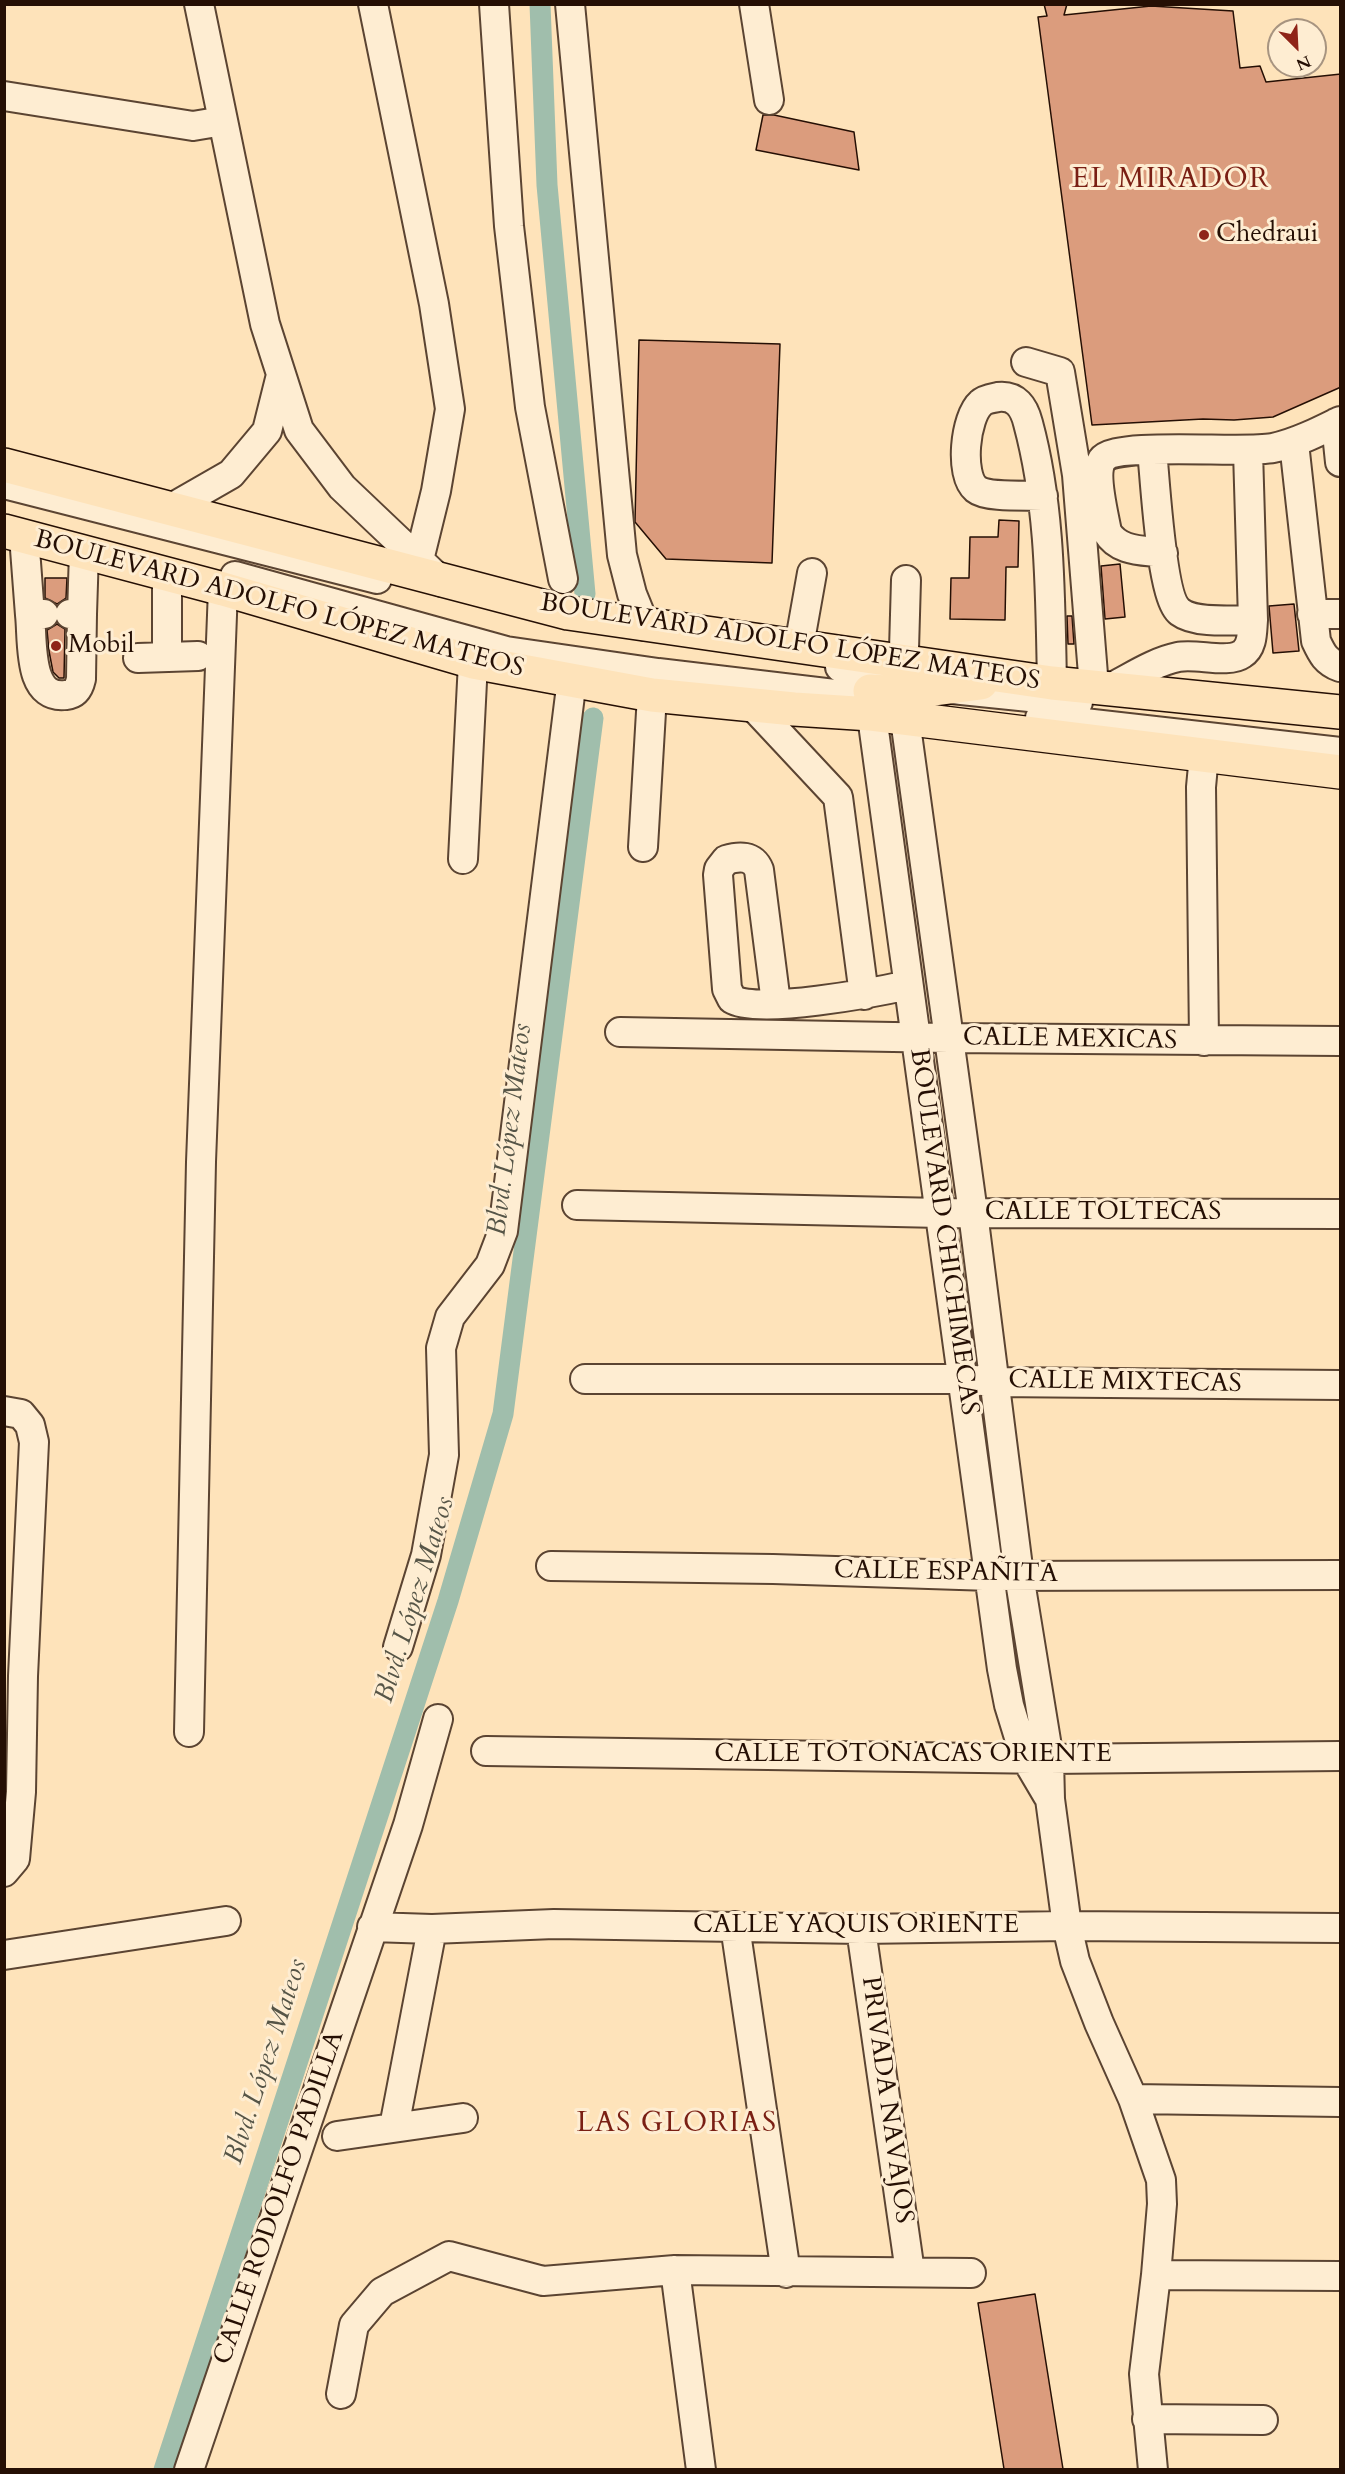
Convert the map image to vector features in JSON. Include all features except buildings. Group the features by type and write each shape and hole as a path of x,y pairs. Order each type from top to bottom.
{"main road":[{"name":"BOULEVARD ADOLFO LÓPEZ MATEOS","path":"4,465 568,614 799,646 870,686 904,692 1006,675 1052,683 1341,711"},
{"name":"BOULEVARD ADOLFO LÓPEZ MATEOS","path":"11,527 84,552 223,589 473,662 652,695 752,705 870,686 1204,755 1341,772"},
{"path":"904,692 981,684 1006,675"}],"street":[{"path":"199,4 265,324 299,430 342,487 442,582"},
{"path":"373,4 434,304 450,409 436,491 419,560"},
{"path":"494,4 509,226 530,406 563,579"},
{"path":"570,4 622,555 632,594 645,626"},
{"path":"754,4 770,100"},
{"path":"4,96 193,126 223,121"},
{"path":"1026,362 1060,372 1077,475 1102,688 1177,657 1191,655 1235,657 1244,653 1250,645 1253,620 1248,451"},
{"path":"170,509 231,474 267,431 282,373"},
{"path":"1163,553 1126,548 1112,540 1107,532 1098,475 1103,458 1109,453 1152,450 1248,451 1271,449 1294,443 1338,422 1341,462"},
{"path":"1294,443 1316,641 1330,663 1341,667"},
{"path":"1152,450 1163,553 1173,604 1181,612 1194,618 1253,620"},
{"path":"4,484 568,628 870,686"},
{"path":"1043,496 1049,545 1052,683"},
{"path":"11,527 506,651 658,673 870,686"},
{"path":"11,527 56,614 84,552"},
{"path":"799,646 812,573"},
{"path":"167,575 167,657"},
{"name":"BOULEVARD CHICHIMECAS","path":"906,580 904,692 1019,1575 1037,1758"},
{"path":"189,1732 201,1162 223,589"},
{"path":"1312,614 1341,614"},
{"path":"138,658 198,656"},
{"path":"462,859 473,662"},
{"path":"399,1647 426,1555 444,1455 441,1348 450,1317 490,1264 503,1231 572,679"},
{"name":"BOULEVARD CHICHIMECAS","path":"870,686 915,1037 1009,1705 1037,1758 1050,1799 1067,1926 1083,1982 1133,2099 1161,2180 1162,2204 1156,2275 1144,2374 1153,2469"},
{"path":"951,688 1094,704 1341,723"},
{"path":"904,692 1341,752"},
{"path":"644,847 652,695"},
{"path":"752,705 838,797 864,995"},
{"path":"1204,755 1201,787 1204,1041"},
{"path":"776,1003 759,870 748,858 726,860 719,869 718,875 729,995 737,1002 776,1003 864,995 908,985"},
{"name":"CALLE MEXICAS","path":"620,1032 948,1038 1341,1041"},
{"name":"CALLE TOLTECAS","path":"577,1205 941,1213 1341,1214"},
{"name":"CALLE MIXTECAS","path":"585,1379 964,1379 993,1382 1341,1385"},
{"path":"4,1411 21,1414 34,1433 17,1545 13,1792 15,1859 13,1865 4,1872"},
{"name":"CALLE ESPAÑITA","path":"550,1566 773,1569 991,1576 1341,1575"},
{"name":"CALLE RODOLFO PADILLA","path":"189,2469 408,1825 438,1719"},
{"name":"CALLE TOTONACAS ORIENTE","path":"486,1751 1037,1758 1341,1756"},
{"path":"4,1955 226,1921"},
{"name":"CALLE YAQUIS ORIENTE","path":"372,1927 432,1929 554,1924 861,1929 1067,1926 1341,1928"},
{"path":"735,1926 786,2273"},
{"path":"394,2127 432,1929"},
{"name":"PRIVADA NAVAJOS","path":"861,1929 910,2271"},
{"path":"1133,2099 1341,2102"},
{"path":"338,2136 462,2118"},
{"path":"341,2394 354,2325 381,2292 449,2256 543,2281 675,2270 786,2273 971,2272"},
{"path":"675,2270 701,2469"},
{"path":"1156,2275 1341,2276"},
{"path":"1148,2419 1263,2420"}],"waterway":[{"path":"540,4 547,185 585,594"},
{"name":"Blvd. López Mateos","path":"164,2470 448,1601 503,1414 593,718"}],"place":[{"name":"Chedraui","path":"1204,235"},
{"name":"Mobil","path":"56,646"}],"district":[{"name":"EL MIRADOR","path":"1171,181"},
{"name":"LAS GLORIAS","path":"677,2125"}]}
